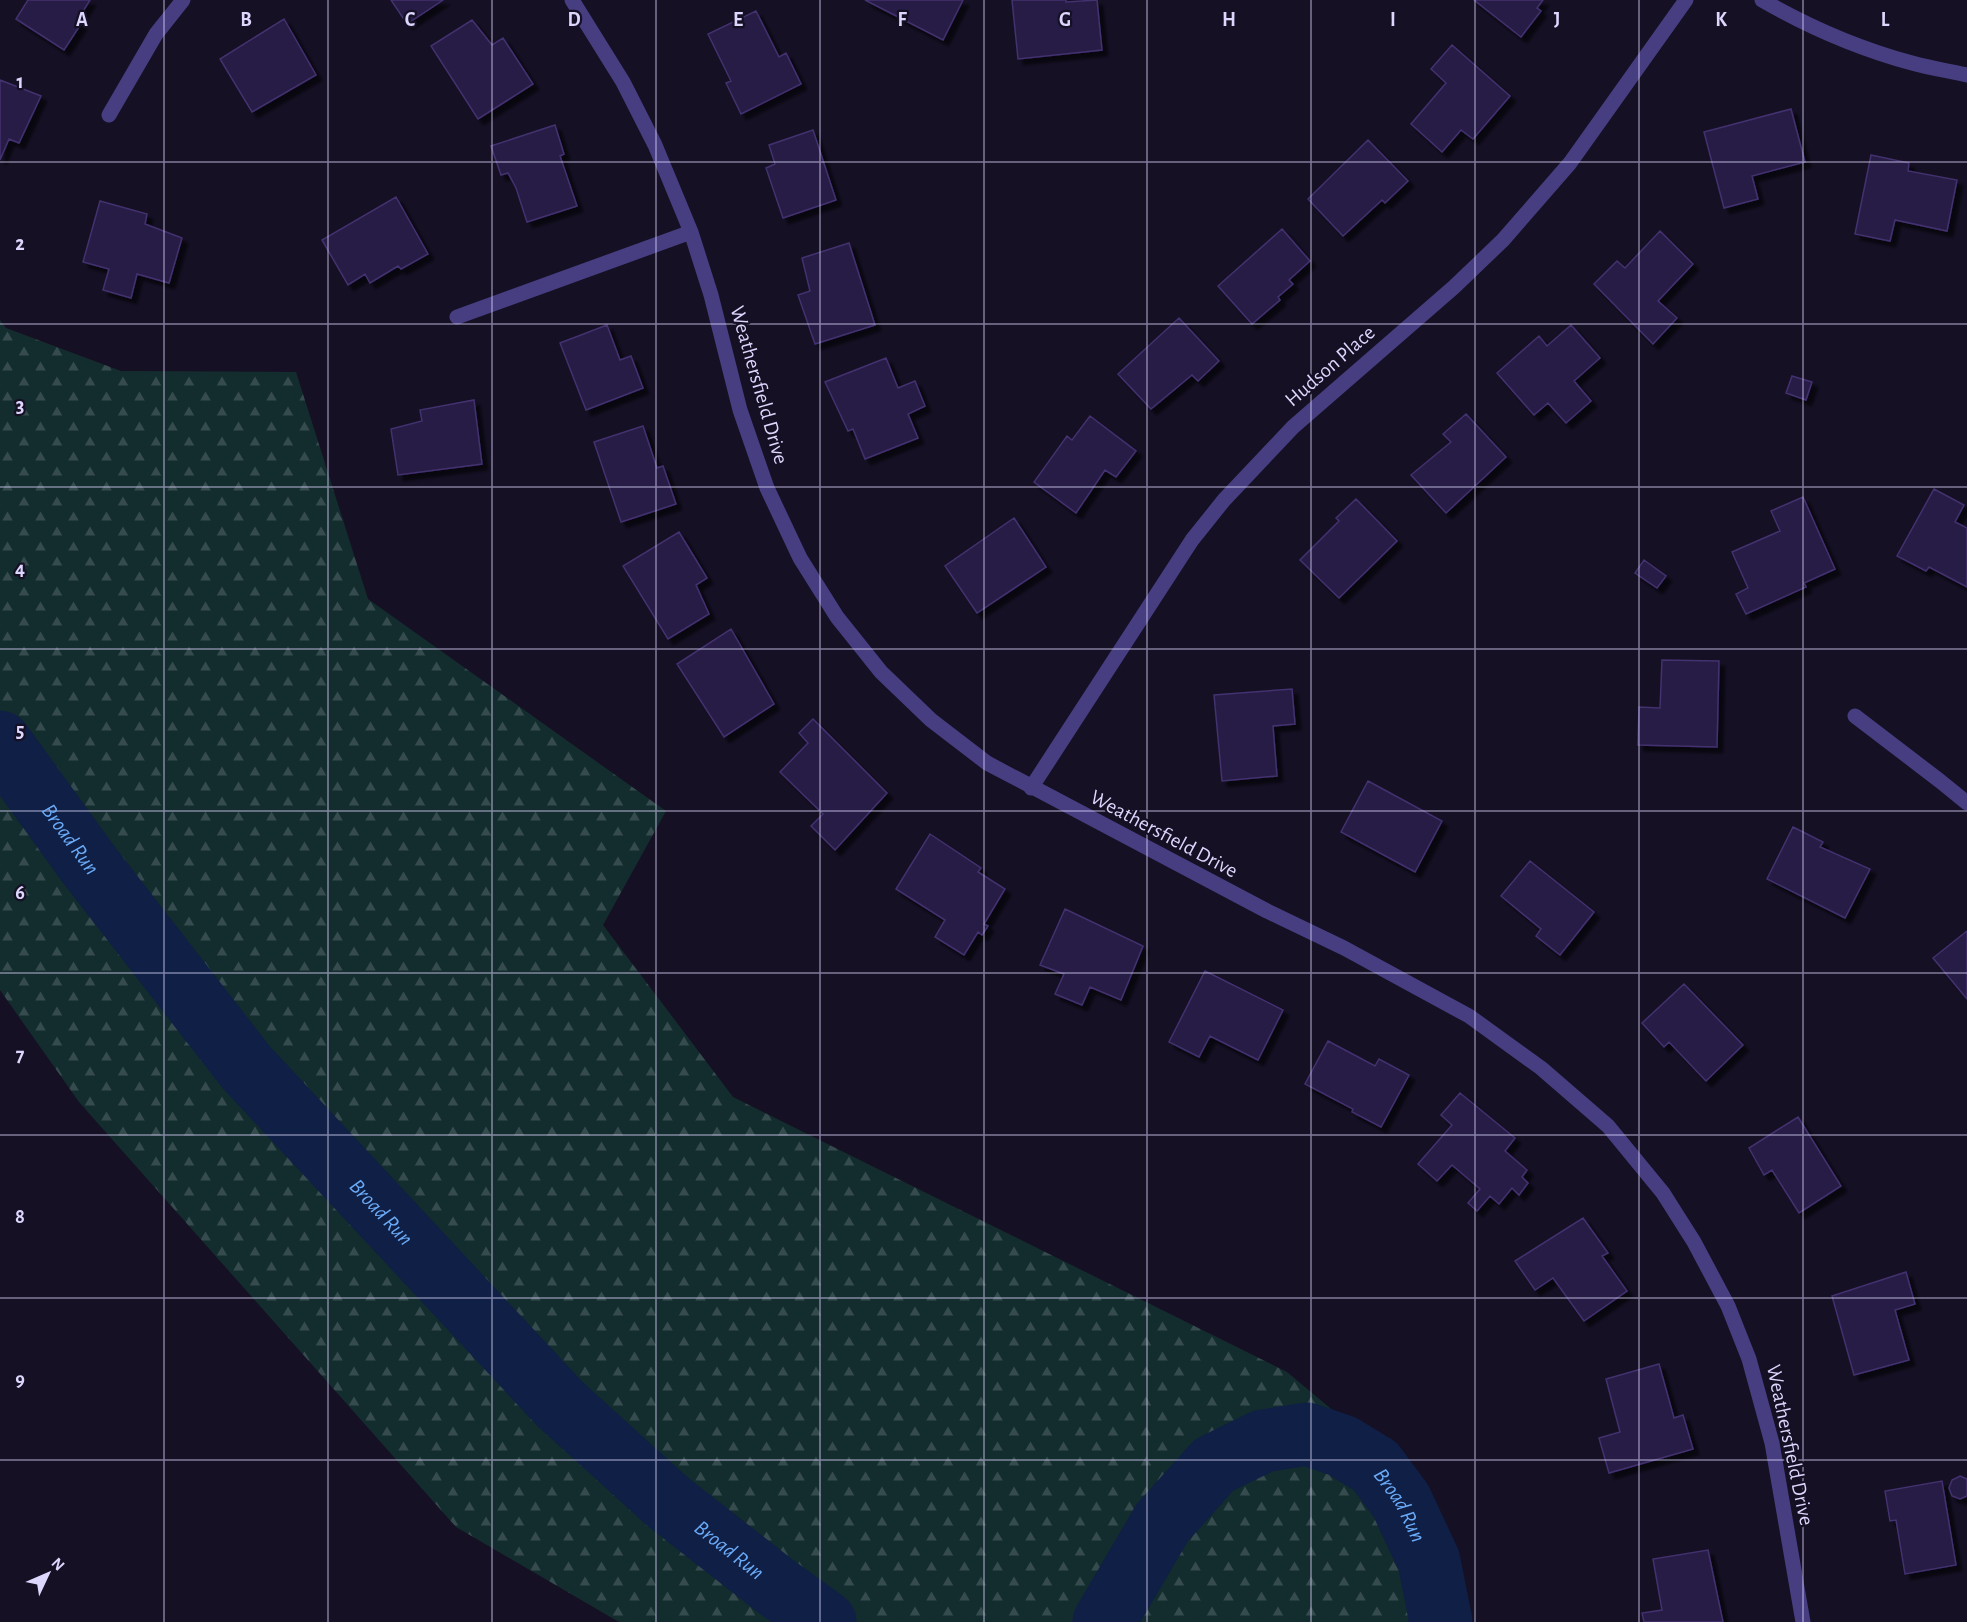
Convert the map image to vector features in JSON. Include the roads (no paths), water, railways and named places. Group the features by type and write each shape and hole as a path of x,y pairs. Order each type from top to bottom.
{"street":[{"path":"109,115 156,34 183,0"},
{"name":"Weathersfield Drive","path":"572,0 623,82 655,146 691,232 711,295 740,410 767,488 800,558 837,617 881,672 931,720 987,763 1266,911 1344,948 1469,1016 1541,1068 1608,1126 1663,1193 1694,1242 1728,1306 1741,1338 1772,1443 1803,1622"},
{"name":"Hudson Place","path":"1031,788 1192,540 1224,500 1293,427 1503,240 1570,163 1686,0"},
{"path":"1762,0 1829,34 1911,63 1967,75"},
{"path":"457,317 691,232"},
{"path":"1855,716 1967,803"}],"waterway":[{"name":"Broad Run","path":"0,742 89,865 246,1067 560,1404 668,1502 825,1622"},
{"name":"Broad Run","path":"1104,1622 1162,1523 1214,1465 1263,1441 1307,1434 1342,1446 1375,1466 1401,1501 1429,1561 1441,1622"}]}
